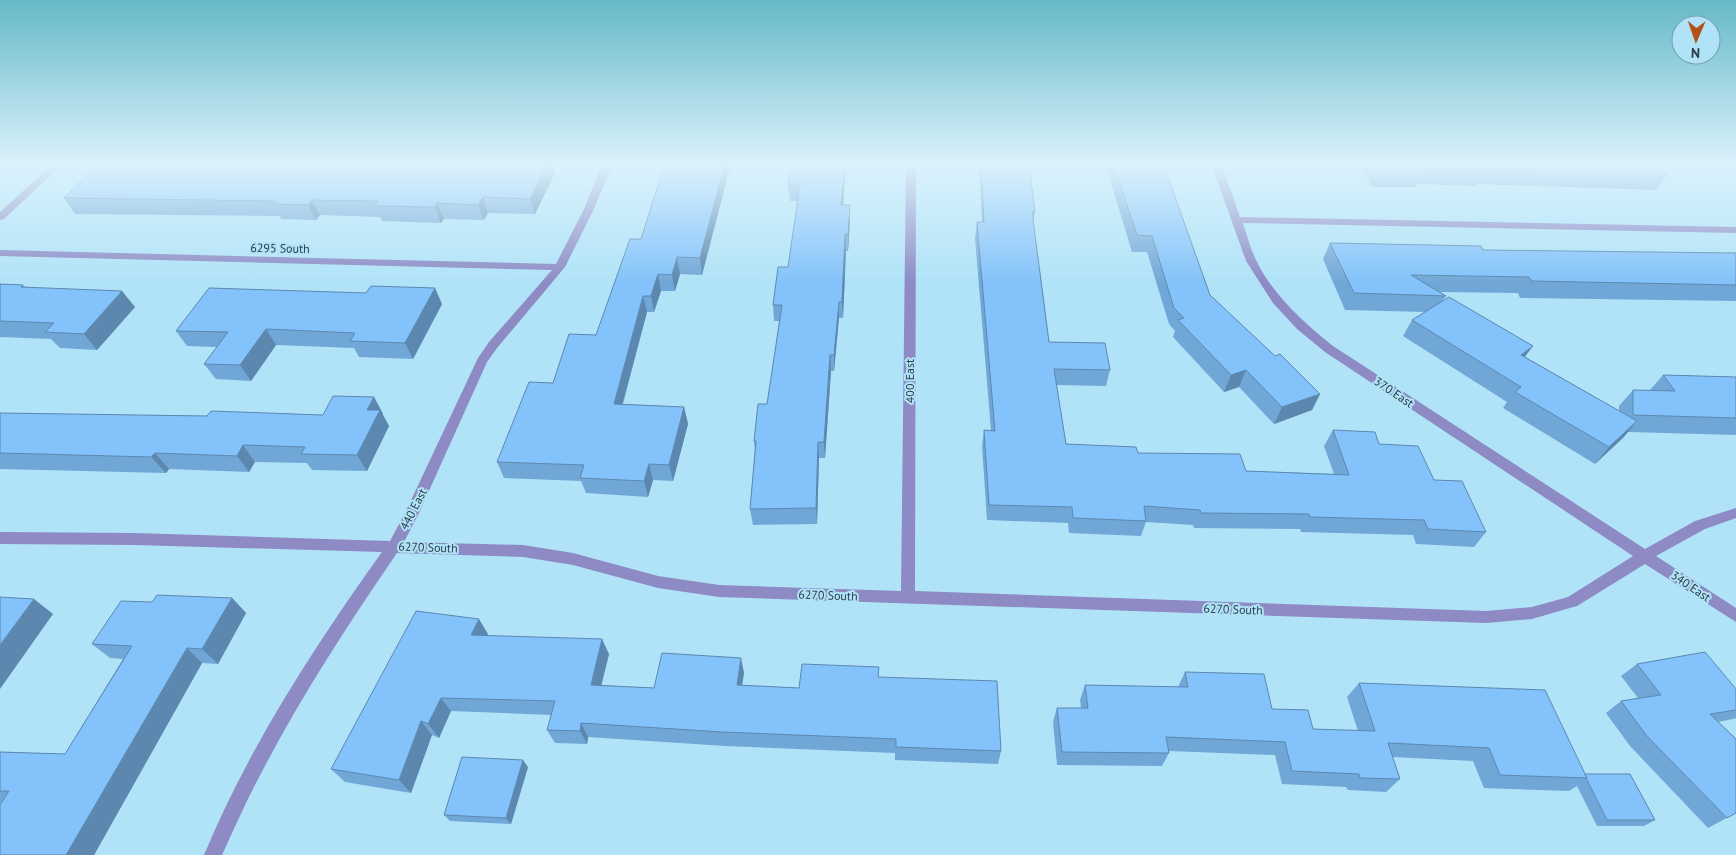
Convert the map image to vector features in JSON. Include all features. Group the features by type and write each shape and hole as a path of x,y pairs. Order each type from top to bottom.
{"street":[{"path":"0,217 16,203"},
{"name":"440 East","path":"213,855 250,777 291,703 354,603 394,546 422,492 482,361 493,345 560,267 592,203"},
{"name":"400 East","path":"908,598 911,203"},
{"name":"370 East","path":"1231,203 1251,261 1277,300 1301,326 1346,360 1646,556"},
{"path":"1238,220 1736,230"},
{"name":"6295 South","path":"0,253 560,267"},
{"name":"6270 South","path":"0,538 135,539 523,551 573,559 658,582 719,592 1486,617 1532,612 1572,602 1700,525 1736,513"},
{"name":"340 East","path":"1646,556 1736,616"}],"building":[{"path":"274,203 310,203 308,205"},
{"path":"377,203 479,203 478,205 437,203 435,207 375,206"},
{"path":"652,203 714,203 700,258 677,257 672,275 658,274 651,296 643,296 614,404 684,407 669,465 649,464 644,481 580,478 584,465 497,462 529,382 553,383 569,334 596,335 630,239 641,239"},
{"path":"797,203 841,203 841,205 850,205 848,234 845,234 842,302 839,302 834,355 830,355 824,442 818,442 816,508 750,509 758,404 767,404 782,305 773,305 778,267 788,267"},
{"path":"983,203 1034,203 1035,212 1032,212 1049,342 1105,343 1110,370 1054,369 1066,444 1136,447 1138,453 1240,454 1246,471 1349,475 1333,430 1375,432 1379,444 1418,446 1434,480 1462,481 1486,532 1428,529 1424,520 1310,517 1309,514 1201,513 1200,510 1144,506 1146,521 1073,518 1072,507 989,505 984,430 995,431 977,222 984,222"},
{"path":"1126,203 1177,203 1210,295 1275,356 1280,354 1320,394 1282,407 1246,370 1231,375 1178,320 1184,318 1174,308 1152,236 1137,235"},
{"path":"1330,243 1481,246 1483,250 1736,253 1736,285 1531,281 1529,277 1411,275 1446,296 1354,293"},
{"path":"0,284 23,285 21,287 122,291 84,334 45,332 54,323 0,321"},
{"path":"371,286 435,288 405,343 350,341 355,333 266,329 240,365 204,364 228,332 176,331 209,288 366,293"},
{"path":"1449,297 1533,346 1521,355 1637,421 1609,447 1515,392 1521,387 1412,320"},
{"path":"1663,375 1736,377 1736,418 1633,415 1633,390 1675,391"},
{"path":"333,396 374,397 367,410 380,410 357,455 301,454 305,447 243,445 237,456 155,453 151,457 0,453 0,413 207,416 211,411 323,415"},
{"path":"157,595 232,598 202,649 187,648 66,855 0,855 0,805 9,791 0,791 0,752 65,754 132,646 92,644 121,601 152,602"},
{"path":"0,597 34,599 0,645"},
{"path":"416,611 479,619 471,635 602,639 591,685 654,688 662,653 741,658 737,685 799,688 802,664 879,667 878,677 997,681 1001,751 896,747 896,739 722,732 581,723 580,731 547,730 555,701 441,698 428,724 421,721 399,780 331,769"},
{"path":"1705,652 1736,689 1736,710 1710,714 1736,739 1736,813 1727,818 1646,735 1621,701 1661,695 1637,664"},
{"path":"1185,672 1264,674 1272,709 1308,710 1313,729 1375,731 1359,683 1545,690 1587,778 1500,775 1489,748 1388,743 1400,779 1360,778 1359,774 1292,771 1285,742 1166,737 1169,753 1062,752 1057,708 1088,708 1085,685 1188,687"},
{"path":"462,757 523,760 506,818 444,815"},
{"path":"1585,774 1630,774 1655,820 1607,820"}]}
